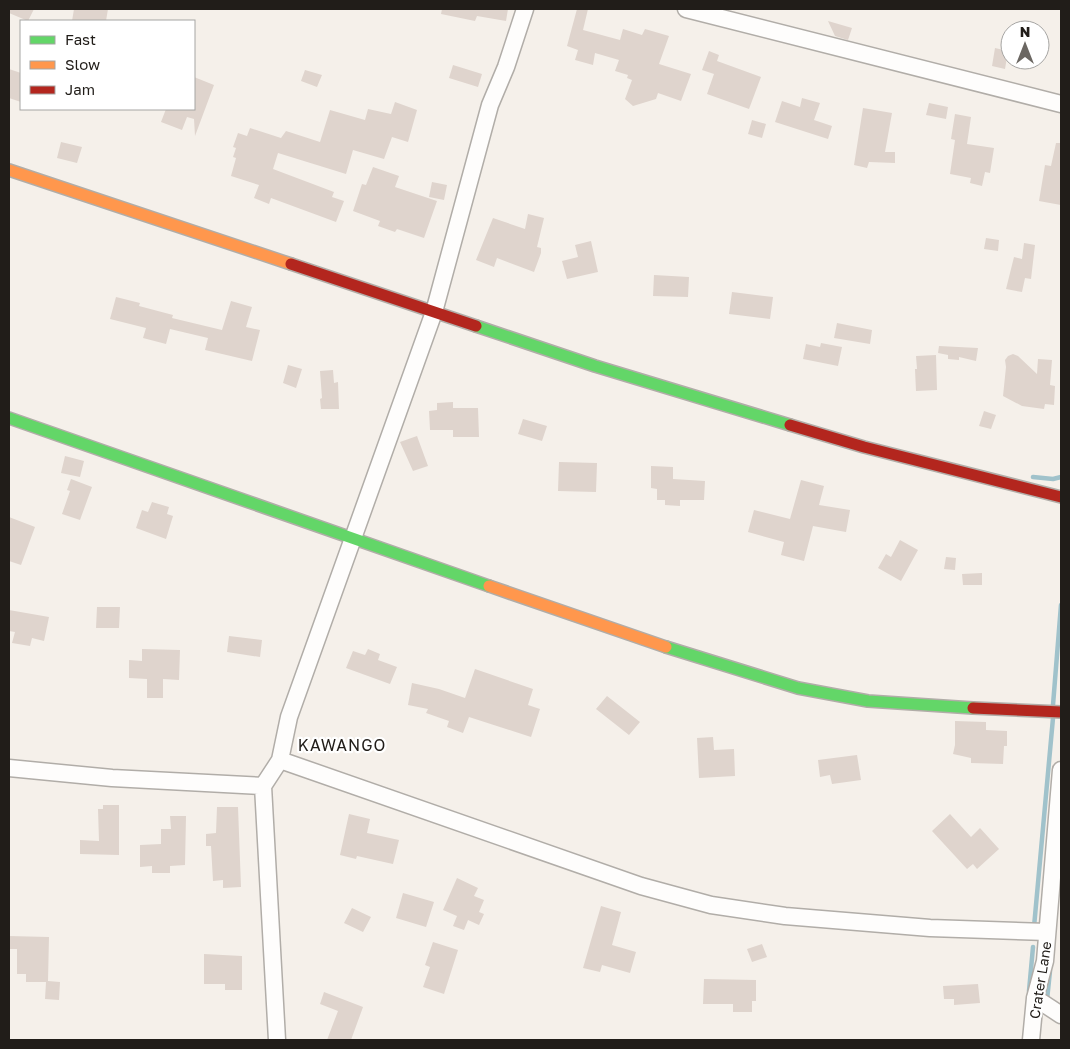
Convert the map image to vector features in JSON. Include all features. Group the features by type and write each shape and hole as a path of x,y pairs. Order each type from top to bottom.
{"street":[{"path":"277,1040 263,786 280,760 289,717 434,312 490,105 503,74 525,9"},
{"path":"686,9 1061,104"},
{"path":"9,170 595,366 864,447 1061,497"},
{"path":"9,418 649,642 798,688 868,701 944,707 1061,712"},
{"path":"280,760 641,886 711,905 775,915 930,928 1047,932"},
{"path":"9,768 112,778 263,786"},
{"name":"Crater Lane","path":"1031,1040 1034,998 1045,961 1061,770"},
{"path":"1034,998 1061,1015"}],"building":[{"path":"9,9 34,9 28,20 9,13"},
{"path":"74,9 108,9 106,20 72,20"},
{"path":"442,9 508,9 506,21 477,16 475,21 441,14"},
{"path":"577,9 588,9 583,30 620,40 623,29 642,35 645,29 669,36 659,64 691,74 681,101 658,93 656,99 633,106 625,99 632,80 627,78 628,75 615,71 619,60 595,53 593,65 575,60 578,50 567,46"},
{"path":"828,21 852,28 848,40 835,36"},
{"path":"995,48 1000,49 1000,68 992,66"},
{"path":"709,51 719,55 717,61 761,77 749,109 707,94 714,74 702,70"},
{"path":"453,65 482,74 478,87 449,78"},
{"path":"9,69 20,73 20,102 9,98"},
{"path":"305,70 322,75 317,87 301,81"},
{"path":"195,77 214,85 195,136 194,119 187,117 182,130 161,122 166,110 195,110"},
{"path":"802,98 820,103 814,120 832,126 828,139 775,122 782,101 800,107"},
{"path":"395,102 417,110 408,142 392,137 384,159 353,150 346,174 278,153 273,169 334,192 332,197 344,201 336,222 271,198 269,204 254,198 259,185 231,176 236,158 233,157 236,148 233,147 238,133 247,136 250,128 281,138 286,131 320,142 330,110 365,120 368,109 391,114"},
{"path":"929,103 948,107 946,119 926,115"},
{"path":"863,108 892,113 885,152 895,152 895,163 869,162 867,168 854,165"},
{"path":"955,114 971,117 967,144 994,148 990,173 985,172 982,186 970,183 971,178 950,174 955,140 951,139"},
{"path":"752,120 766,124 762,138 748,134"},
{"path":"61,142 82,147 77,163 57,158"},
{"path":"1056,143 1061,143 1061,205 1039,201 1045,165 1051,166"},
{"path":"373,167 399,176 395,187 437,201 424,238 397,229 395,232 378,226 380,221 353,211 362,184 366,185"},
{"path":"432,182 447,185 444,200 429,197"},
{"path":"528,214 544,218 537,247 541,248 541,253 534,272 497,258 494,267 476,260 493,218 525,229"},
{"path":"986,238 999,240 998,251 984,249"},
{"path":"591,241 598,272 567,279 562,261 578,257 575,245"},
{"path":"1024,243 1035,245 1031,279 1025,278 1022,292 1006,289 1014,257 1022,259"},
{"path":"654,275 689,277 688,297 653,296"},
{"path":"732,292 773,297 770,319 729,314"},
{"path":"116,297 140,303 139,306 173,315 172,318 222,330 231,301 252,307 246,327 260,330 252,361 205,350 208,338 170,329 166,344 143,338 146,328 110,319"},
{"path":"837,323 872,330 870,344 834,338"},
{"path":"821,343 842,347 838,366 803,359 806,344 820,347"},
{"path":"939,346 978,348 976,361 959,357 959,360 948,359 948,355 938,353"},
{"path":"1013,354 1018,356 1037,374 1038,359 1052,360 1050,385 1055,386 1054,405 1045,404 1044,409 1022,406 1003,396 1005,360"},
{"path":"936,355 937,390 916,391 916,356"},
{"path":"288,365 302,369 296,388 283,383"},
{"path":"333,370 334,383 338,382 339,409 321,409 320,371"},
{"path":"453,402 453,408 478,408 479,437 453,437 453,430 430,430 429,411 437,410 437,403"},
{"path":"984,411 996,415 991,429 979,426"},
{"path":"523,419 547,426 542,441 518,434"},
{"path":"417,436 428,466 413,471 400,442"},
{"path":"65,456 84,461 80,477 61,473"},
{"path":"559,462 597,463 596,492 558,491"},
{"path":"651,466 673,467 673,479 705,481 704,500 680,500 680,506 665,505 665,500 657,500 657,489 651,488"},
{"path":"71,479 92,487 80,520 62,514 70,491 67,490"},
{"path":"801,480 824,486 819,505 850,510 846,532 813,526 804,561 781,555 784,542 748,532 754,510 790,519"},
{"path":"152,502 169,507 167,514 173,516 166,539 136,528 142,510 148,512"},
{"path":"9,517 35,527 21,565 9,561"},
{"path":"900,540 918,550 901,581 878,568 886,554 891,557"},
{"path":"946,557 956,558 955,570 944,569"},
{"path":"982,573 982,585 963,585 962,574"},
{"path":"97,607 120,607 119,628 96,628"},
{"path":"9,610 49,617 44,641 32,638 30,646 12,643 15,632 9,631"},
{"path":"229,636 262,640 260,657 227,652"},
{"path":"142,649 180,650 179,680 163,679 163,698 147,698 147,679 129,678 129,660 142,661"},
{"path":"368,649 380,654 378,660 397,667 390,684 346,668 353,651 365,655"},
{"path":"475,669 533,689 528,705 540,709 531,737 469,717 463,733 447,727 449,721 426,713 428,709 408,705 412,683 439,689 465,698"},
{"path":"607,696 640,722 629,735 596,709"},
{"path":"955,721 986,722 986,730 1007,731 1007,746 1004,746 1003,764 971,763 971,758 953,754"},
{"path":"713,737 714,750 734,749 735,776 699,778 697,738"},
{"path":"857,755 861,780 832,784 830,775 820,777 818,760"},
{"path":"103,805 119,805 119,855 80,854 80,840 99,841 98,809 103,809"},
{"path":"217,807 238,807 241,887 223,888 223,880 213,881 211,846 206,846 206,834 216,833"},
{"path":"349,814 370,819 367,833 399,840 393,864 357,856 356,859 340,855"},
{"path":"950,814 971,837 980,828 999,849 977,869 973,864 967,869 932,831"},
{"path":"170,816 186,816 185,865 170,866 170,873 152,873 152,866 140,867 140,845 161,844 161,829 171,829"},
{"path":"457,878 478,888 474,896 484,900 479,912 484,914 479,925 468,920 464,930 453,926 457,916 443,910"},
{"path":"403,893 434,902 426,927 396,918"},
{"path":"601,906 621,912 612,945 636,952 630,973 602,965 600,972 583,968"},
{"path":"352,908 371,917 363,932 344,923"},
{"path":"9,936 49,937 48,981 60,982 59,1000 45,999 46,982 26,982 26,974 17,974 17,949 9,949"},
{"path":"433,942 458,950 444,994 423,987 430,967 425,965"},
{"path":"762,944 767,957 752,962 747,949"},
{"path":"204,954 242,956 242,990 225,990 225,984 204,984"},
{"path":"704,979 756,980 756,1001 752,1001 752,1012 733,1012 733,1004 703,1004"},
{"path":"978,984 980,1003 954,1005 954,999 944,999 943,986"},
{"path":"324,992 363,1007 351,1040 327,1040 338,1011 320,1004"}],"waterway":[{"path":"1033,477 1053,479 1061,477"},
{"path":"1053,705 1061,605"},
{"path":"1034,927 1053,718"},
{"path":"1029,991 1033,947"},
{"path":"1047,1000 1050,971"}],"traffic: fast":[{"path":"476,326 595,366 790,425"},
{"path":"9,418 489,586"},
{"path":"666,647 798,688 868,701 973,708"}],"traffic: slow":[{"path":"9,170 291,264"},
{"path":"489,586 666,647"}],"traffic: jam":[{"path":"291,264 476,326"},
{"path":"790,425 864,447 1061,497"},
{"path":"973,708 1061,712"}],"district":[{"name":"KAWANGO","path":"342,745"}]}
